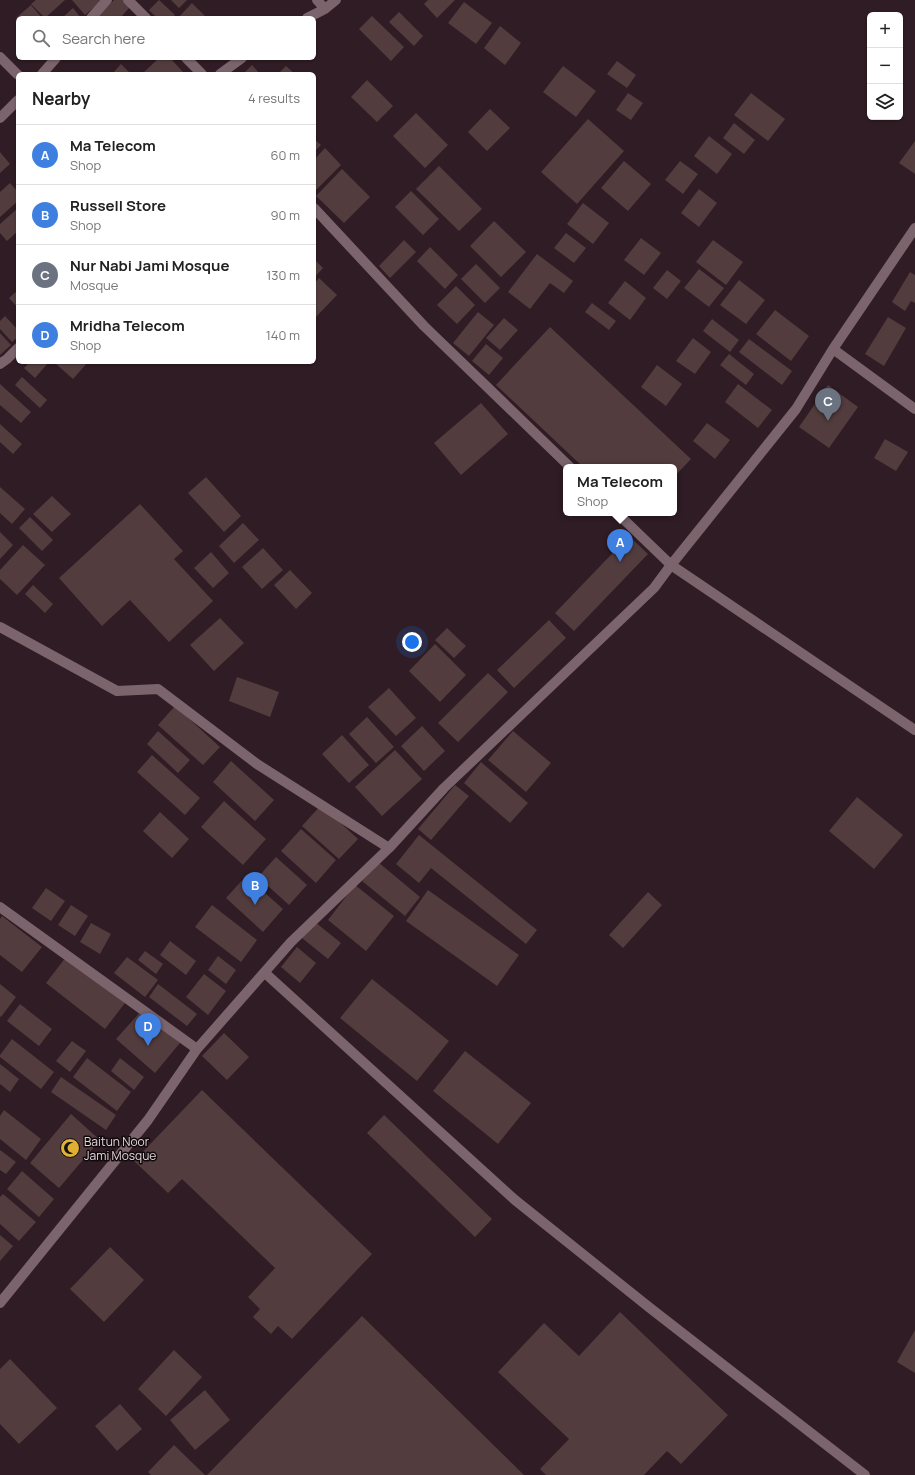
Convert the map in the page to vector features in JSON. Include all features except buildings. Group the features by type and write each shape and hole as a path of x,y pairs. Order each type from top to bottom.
{"street":[{"path":"93,16 107,0"},
{"path":"128,0 144,16"},
{"path":"317,0 325,9"},
{"path":"310,16 325,9 336,0"},
{"path":"0,57 16,73"},
{"path":"44,72 54,60"},
{"path":"188,60 200,72"},
{"path":"223,72 239,60"},
{"path":"0,118 16,102"},
{"path":"316,210 424,326 567,464"},
{"path":"0,1302 148,1120 197,1049 291,942 389,848 444,788 654,588 796,409 833,348 915,228"},
{"path":"833,348 915,409"},
{"path":"0,364 16,350"},
{"path":"620,516 671,565 915,730"},
{"path":"0,627 117,691 158,689 257,764 389,848"},
{"path":"0,907 197,1049"},
{"path":"264,973 515,1200 650,1308 865,1475"}],"place":[{"name":"Nur Nabi Jami Mosque","path":"828,421"},
{"name":"Ma Telecom","path":"620,562"},
{"name":"Russell Store","path":"255,905"},
{"name":"Mridha Telecom","path":"148,1046"},
{"name":"Baitun Noor Jami Mosque","path":"70,1148"}]}
